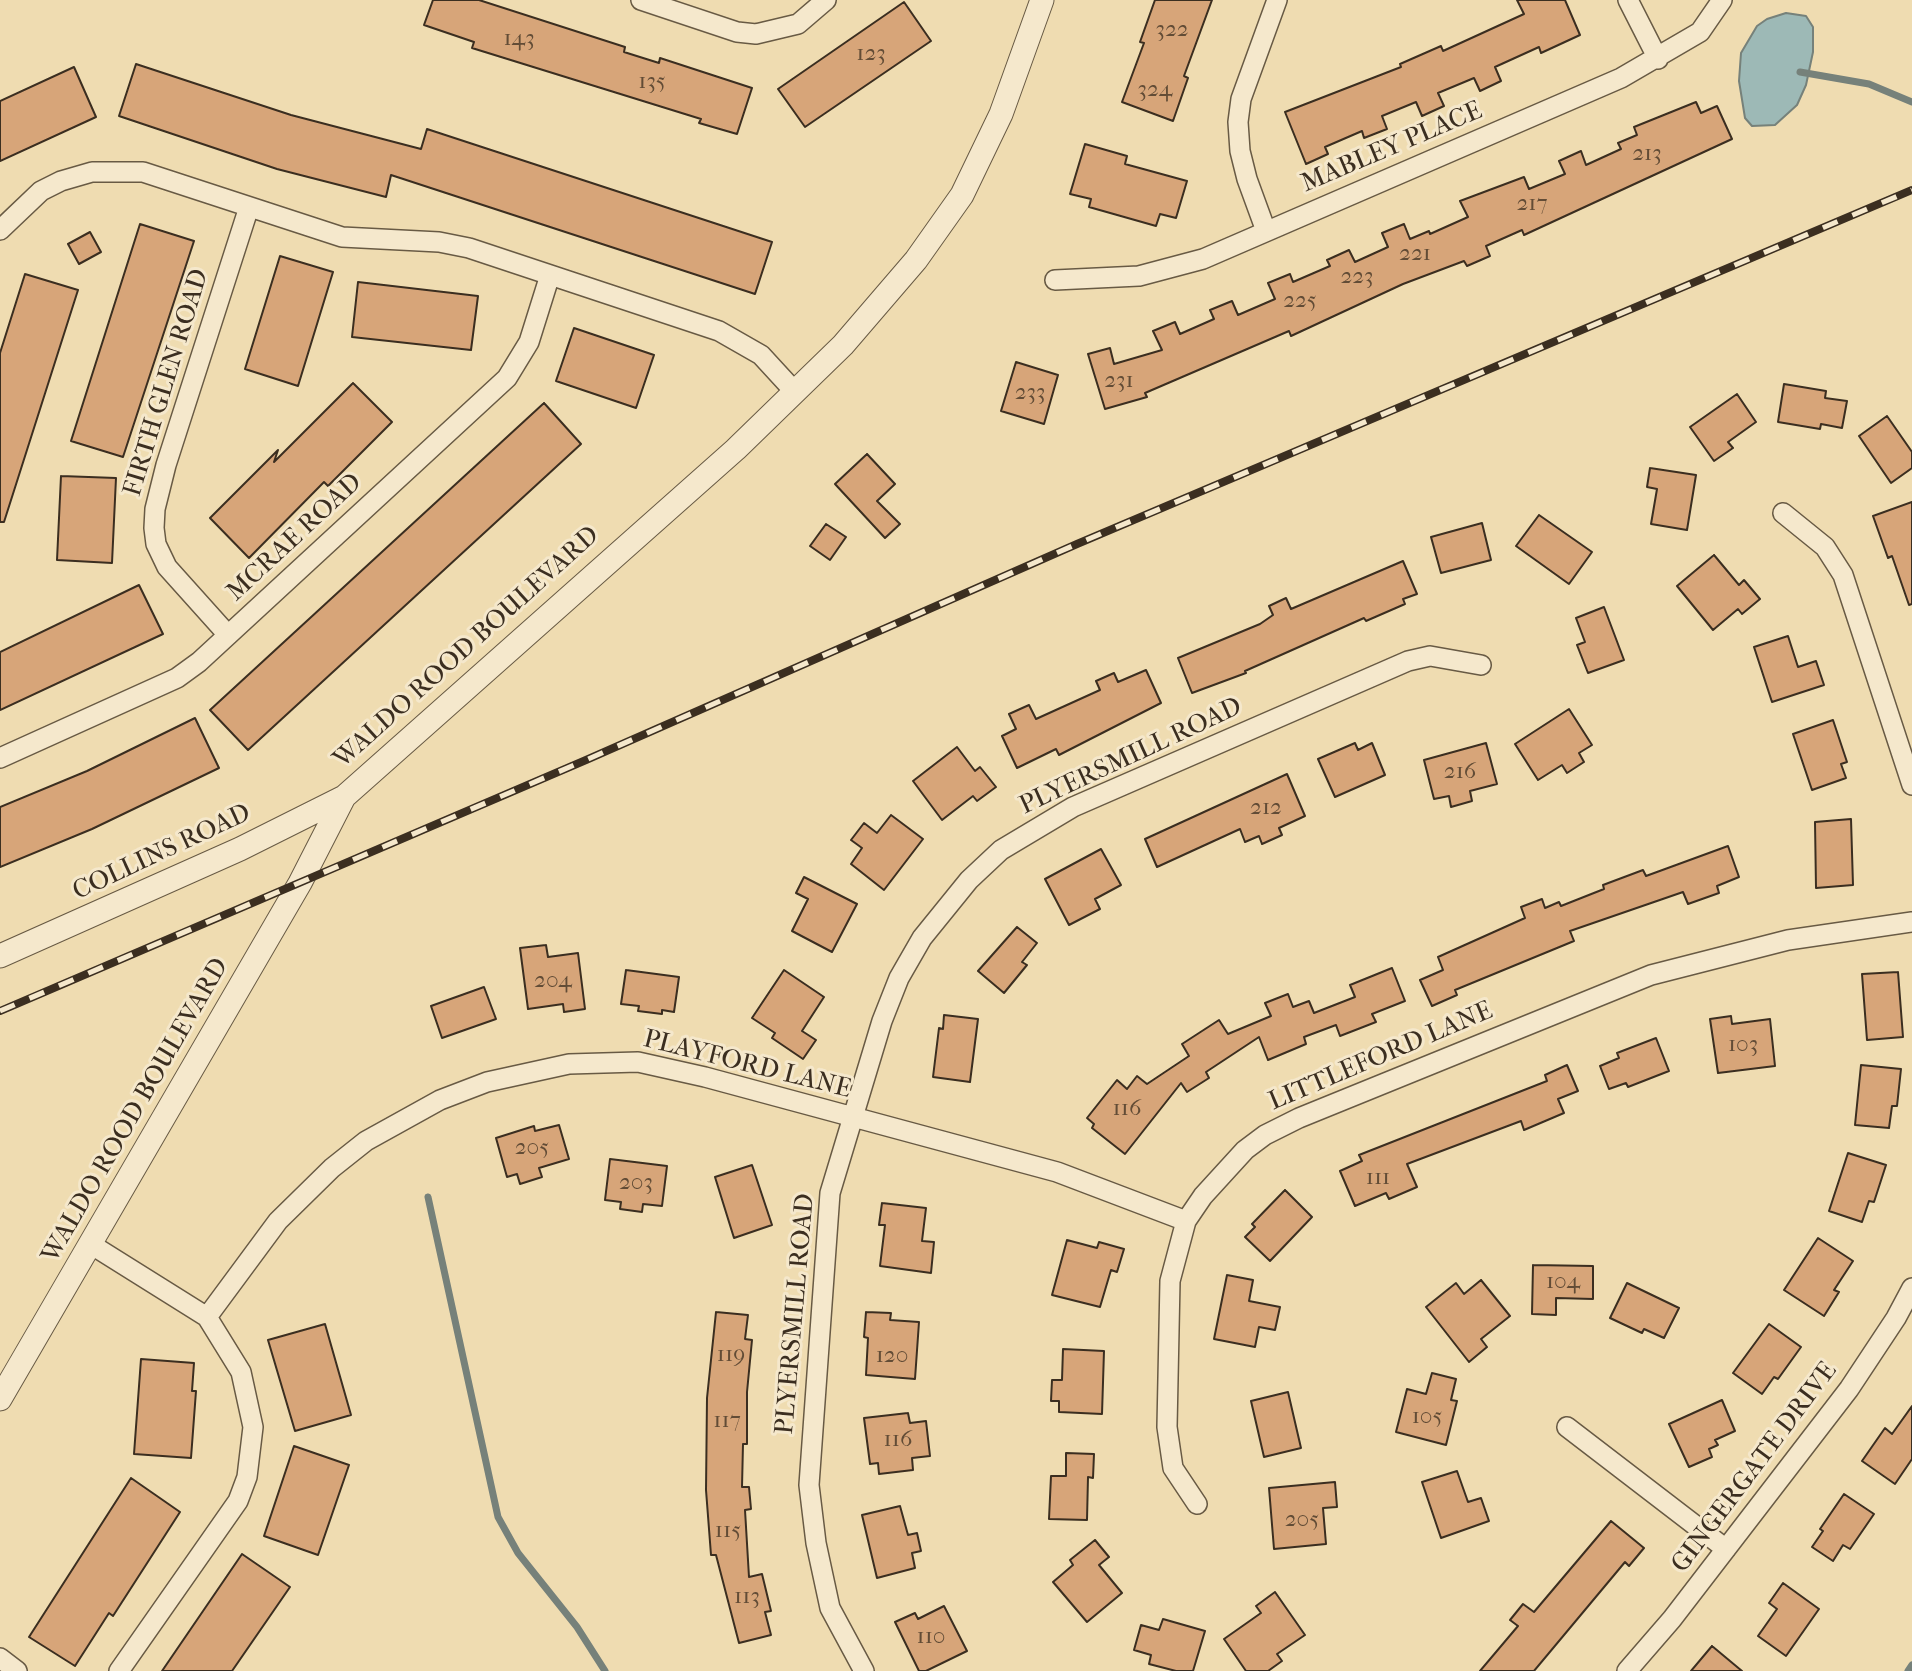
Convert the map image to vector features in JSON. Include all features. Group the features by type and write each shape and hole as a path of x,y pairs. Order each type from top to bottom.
{"street":[{"path":"641,0 737,32 756,34 798,24 826,0"},
{"name":"WALDO ROOD BOULEVARD","path":"0,1399 92,1245 300,883 344,797 736,449 843,345 916,260 962,195 1000,114 1042,0"},
{"path":"1266,231 1247,179 1240,151 1238,122 1241,99 1277,0"},
{"path":"1628,0 1658,59"},
{"name":"MABLEY PLACE","path":"1055,280 1139,276 1171,270 1203,259 1621,78 1658,59 1700,32 1722,0"},
{"path":"0,230 41,191 82,175 113,170 143,172 342,237 439,242 469,248 550,275 731,337 761,355 796,392"},
{"name":"FIRTH GLEN ROAD","path":"228,635 167,567 156,544 154,528 155,509 166,465 249,206"},
{"name":"MCRAE ROAD","path":"0,758 177,678 228,635 508,378 529,342 550,275"},
{"path":"1783,513 1825,547 1843,575 1912,785"},
{"name":"PLYERSMILL ROAD","path":"864,1671 830,1608 816,1543 809,1485 830,1193 882,1021 899,978 944,908 1001,850 1073,807 1408,661 1430,656 1481,665"},
{"name":"COLLINS ROAD","path":"0,956 240,849 344,797"},
{"name":"LITTLEFORD LANE","path":"1197,1504 1173,1468 1167,1427 1170,1281 1186,1222 1224,1170 1245,1150 1265,1135 1299,1118 1651,975 1788,940 1912,922"},
{"name":"PLAYFORD LANE","path":"207,1317 278,1221 332,1168 398,1121 486,1082 569,1064 638,1062 1057,1172 1186,1222"},
{"path":"92,1245 176,1294 207,1317 242,1372 250,1401 253,1427 247,1477 225,1524 119,1671"},
{"name":"GINGERGATE DRIVE","path":"1627,1671 1672,1619 1849,1389 1912,1288"},
{"path":"1567,1427 1726,1549"},
{"path":"0,1658 17,1671"}],"water":[{"path":"1786,13 1806,16 1813,27 1813,52 1806,85 1797,105 1775,125 1752,126 1745,118 1739,81 1741,53 1757,26 1767,19"}],"building":[{"path":"433,0 479,0 625,47 624,52 659,63 660,58 752,88 737,134 699,123 701,119 472,48 474,42 424,25"},
{"path":"1155,0 1212,0 1184,76 1188,78 1173,121 1122,102 1144,43 1140,42"},
{"path":"1517,0 1565,0 1580,35 1541,53 1539,47 1495,67 1501,81 1480,91 1474,78 1438,93 1444,106 1422,116 1416,102 1382,116 1387,129 1364,138 1362,131 1325,147 1328,154 1306,164 1285,112 1401,67 1400,64 1441,46 1443,51 1524,14"},
{"path":"904,2 931,41 805,127 778,89"},
{"path":"136,64 291,115 421,149 427,129 772,242 755,294 391,175 386,197 277,169 119,116"},
{"path":"74,67 96,117 0,161 0,101"},
{"path":"1696,102 1701,113 1717,106 1732,139 1524,235 1522,230 1486,246 1490,256 1467,266 1464,261 1403,284 1291,336 1289,331 1145,393 1147,397 1105,409 1088,354 1110,348 1114,364 1162,350 1153,331 1175,322 1180,334 1214,319 1210,310 1232,301 1238,315 1275,299 1268,283 1290,274 1293,282 1330,266 1327,260 1349,250 1355,262 1388,247 1382,233 1404,224 1410,239 1429,231 1430,234 1468,217 1460,201 1524,177 1529,189 1565,174 1559,161 1581,151 1586,165 1621,149 1618,143 1637,135 1634,127"},
{"path":"1085,144 1127,156 1125,164 1187,181 1176,218 1160,214 1156,226 1089,207 1091,199 1070,194"},
{"path":"140,224 194,241 123,457 71,441"},
{"path":"90,232 101,252 79,264 68,244"},
{"path":"280,256 333,272 298,386 245,369"},
{"path":"25,274 78,290 4,522 0,522 0,353"},
{"path":"358,282 478,296 471,350 352,337"},
{"path":"574,328 654,355 636,408 556,381"},
{"path":"1016,362 1058,375 1044,424 1001,411"},
{"path":"353,383 392,422 328,486 324,482 249,558 210,518 278,450 274,462"},
{"path":"1784,384 1826,391 1825,398 1847,401 1842,428 1821,424 1820,429 1778,422"},
{"path":"1737,394 1756,422 1728,442 1733,448 1714,461 1690,427"},
{"path":"544,403 581,444 248,750 210,710"},
{"path":"1887,416 1912,452 1912,468 1891,483 1859,436"},
{"path":"867,454 895,484 877,501 900,524 885,538 835,484"},
{"path":"1650,468 1696,475 1687,530 1651,524 1657,489 1647,487"},
{"path":"61,476 116,478 112,563 57,560"},
{"path":"1912,502 1912,604 1909,605 1892,556 1888,558 1873,516"},
{"path":"1539,515 1592,552 1569,584 1516,546"},
{"path":"1482,523 1491,560 1441,573 1431,537"},
{"path":"826,524 846,537 830,560 810,546"},
{"path":"1714,555 1739,585 1744,580 1760,599 1742,614 1738,609 1713,630 1677,586"},
{"path":"1403,561 1417,594 1403,599 1405,604 1366,621 1364,618 1245,671 1246,673 1192,693 1178,658 1260,624 1273,615 1269,606 1286,598 1291,609"},
{"path":"139,585 163,634 0,710 0,652"},
{"path":"1604,607 1624,660 1588,673 1577,645 1585,642 1576,618"},
{"path":"1788,636 1798,667 1816,661 1824,685 1772,702 1754,647"},
{"path":"1146,670 1161,703 1059,755 1056,749 1017,768 1002,736 1016,729 1009,714 1029,705 1036,719 1100,690 1096,681 1114,673 1118,682"},
{"path":"1569,709 1592,745 1579,753 1584,762 1567,773 1562,765 1538,780 1515,744"},
{"path":"195,718 219,768 92,829 0,867 0,807 87,771"},
{"path":"1833,720 1847,762 1841,764 1846,778 1812,790 1793,734"},
{"path":"1355,743 1358,750 1372,743 1385,775 1335,797 1318,759"},
{"path":"1486,743 1497,784 1470,791 1472,801 1451,807 1449,796 1434,799 1424,760"},
{"path":"957,747 975,771 980,767 996,787 977,801 973,796 942,820 913,781"},
{"path":"1287,774 1305,816 1279,828 1282,835 1262,844 1259,836 1245,842 1240,829 1157,867 1145,839"},
{"path":"891,815 923,839 884,890 851,864 862,848 851,840 864,823 877,833"},
{"path":"1851,819 1853,885 1816,888 1815,822"},
{"path":"1728,846 1739,877 1717,886 1719,893 1688,904 1683,892 1570,931 1574,941 1455,990 1457,995 1432,1006 1420,980 1443,970 1438,957 1525,918 1521,907 1542,899 1545,908 1559,902 1561,906 1604,889 1603,885 1643,870 1646,876"},
{"path":"1101,849 1121,885 1095,899 1100,909 1069,925 1045,879"},
{"path":"804,877 857,904 832,952 792,931 808,899 796,893"},
{"path":"1017,927 1037,943 1022,962 1027,965 1004,993 978,971"},
{"path":"546,945 548,957 578,953 585,1009 564,1012 563,1004 528,1009 520,948"},
{"path":"1392,968 1405,1001 1372,1014 1376,1022 1340,1036 1336,1025 1304,1037 1306,1044 1268,1060 1259,1037 1206,1072 1209,1078 1187,1092 1181,1083 1125,1154 1092,1128 1094,1124 1087,1118 1117,1080 1127,1089 1137,1076 1147,1084 1189,1056 1182,1044 1219,1020 1228,1034 1271,1016 1265,1003 1288,994 1293,1007 1309,1001 1314,1013 1355,997 1350,985"},
{"path":"626,970 679,977 674,1012 662,1010 662,1014 638,1011 639,1006 621,1004"},
{"path":"784,970 824,997 802,1031 816,1040 803,1059 772,1038 775,1033 752,1018"},
{"path":"1898,972 1903,1037 1867,1040 1862,974"},
{"path":"484,987 496,1019 442,1038 431,1006"},
{"path":"944,1015 978,1019 970,1082 933,1077 939,1028 943,1029"},
{"path":"1731,1016 1732,1024 1770,1019 1775,1066 1718,1073 1710,1019"},
{"path":"1656,1038 1669,1071 1628,1087 1626,1083 1609,1089 1600,1066 1619,1058 1617,1053"},
{"path":"1567,1065 1578,1091 1558,1099 1564,1113 1524,1130 1521,1121 1407,1164 1417,1187 1389,1199 1386,1193 1355,1206 1340,1171 1362,1161 1359,1155 1547,1081 1545,1075"},
{"path":"1861,1065 1901,1069 1897,1106 1892,1106 1889,1128 1855,1125"},
{"path":"559,1125 569,1159 539,1168 542,1177 520,1184 517,1174 507,1177 496,1138 534,1126 535,1131"},
{"path":"1848,1153 1886,1165 1874,1202 1869,1201 1862,1222 1829,1211"},
{"path":"610,1159 667,1166 662,1206 643,1204 642,1212 620,1209 621,1202 605,1200"},
{"path":"752,1165 772,1225 734,1238 715,1177"},
{"path":"1285,1190 1312,1217 1270,1261 1245,1237 1255,1227 1252,1224"},
{"path":"882,1203 926,1208 922,1241 934,1242 931,1273 880,1266 885,1225 879,1225"},
{"path":"1818,1238 1853,1261 1834,1290 1839,1292 1824,1316 1784,1290"},
{"path":"1067,1240 1097,1248 1099,1242 1124,1249 1117,1272 1111,1270 1100,1307 1052,1295"},
{"path":"1533,1265 1593,1266 1593,1299 1556,1298 1556,1315 1532,1314"},
{"path":"1227,1275 1253,1280 1249,1301 1280,1307 1275,1330 1259,1327 1255,1347 1214,1339"},
{"path":"1481,1280 1510,1316 1481,1339 1487,1347 1469,1362 1426,1307 1456,1283 1464,1294"},
{"path":"1627,1283 1679,1308 1664,1338 1644,1329 1642,1333 1610,1318"},
{"path":"716,1312 748,1315 745,1339 752,1340 742,1487 749,1487 751,1509 745,1510 749,1577 762,1574 771,1611 765,1612 771,1635 739,1643 716,1555 711,1555 706,1490 707,1398"},
{"path":"866,1312 891,1313 890,1320 919,1322 915,1379 866,1375"},
{"path":"325,1324 351,1415 295,1431 268,1340"},
{"path":"1769,1324 1801,1347 1778,1379 1774,1377 1762,1394 1733,1373"},
{"path":"1063,1349 1104,1351 1102,1414 1059,1412 1059,1401 1051,1401 1052,1380 1062,1380"},
{"path":"141,1359 194,1363 192,1391 196,1391 191,1458 134,1454"},
{"path":"1432,1373 1456,1379 1451,1400 1457,1401 1446,1445 1396,1432 1407,1389 1426,1394"},
{"path":"1288,1392 1301,1448 1264,1457 1251,1401"},
{"path":"1722,1400 1735,1431 1715,1440 1718,1445 1709,1449 1712,1457 1689,1467 1669,1424"},
{"path":"1912,1406 1912,1459 1895,1484 1862,1461 1885,1428 1892,1434"},
{"path":"908,1413 910,1423 926,1421 930,1456 912,1458 913,1470 879,1474 878,1463 870,1464 864,1418"},
{"path":"294,1446 349,1465 318,1555 264,1536"},
{"path":"1066,1453 1094,1454 1093,1478 1088,1477 1087,1520 1049,1519 1051,1476 1066,1476"},
{"path":"1457,1471 1468,1502 1481,1498 1489,1521 1441,1538 1422,1482"},
{"path":"131,1478 180,1512 113,1616 109,1613 75,1666 29,1637"},
{"path":"1335,1482 1337,1507 1323,1508 1326,1544 1274,1549 1269,1488"},
{"path":"1844,1494 1874,1514 1850,1549 1843,1545 1833,1561 1812,1547 1823,1531 1820,1529"},
{"path":"900,1506 908,1535 917,1533 921,1551 912,1553 915,1568 877,1578 862,1515"},
{"path":"1611,1521 1644,1548 1629,1566 1625,1562 1534,1671 1480,1671 1518,1626 1510,1620 1523,1604 1534,1612"},
{"path":"1095,1540 1109,1557 1099,1565 1122,1593 1087,1622 1053,1582 1073,1565 1070,1560"},
{"path":"242,1554 290,1587 232,1671 162,1671"},
{"path":"1783,1583 1819,1609 1786,1656 1758,1636 1777,1609 1769,1603"},
{"path":"1275,1592 1305,1635 1277,1654 1282,1661 1268,1671 1246,1671 1224,1639 1261,1613 1256,1606"},
{"path":"944,1606 967,1651 926,1671 919,1671 895,1622 915,1613 918,1619"},
{"path":"1163,1619 1205,1631 1193,1671 1176,1671 1149,1664 1151,1655 1134,1650 1141,1625 1159,1630"},
{"path":"1712,1646 1742,1671 1691,1671"}],"waterway":[{"path":"1800,72 1869,84 1912,102"},
{"path":"428,1197 498,1517 518,1553 577,1627 605,1671"},
{"path":"1908,1671 1912,1665"}],"railway":[{"path":"0,1011 586,760 1077,544 1912,190"}]}
